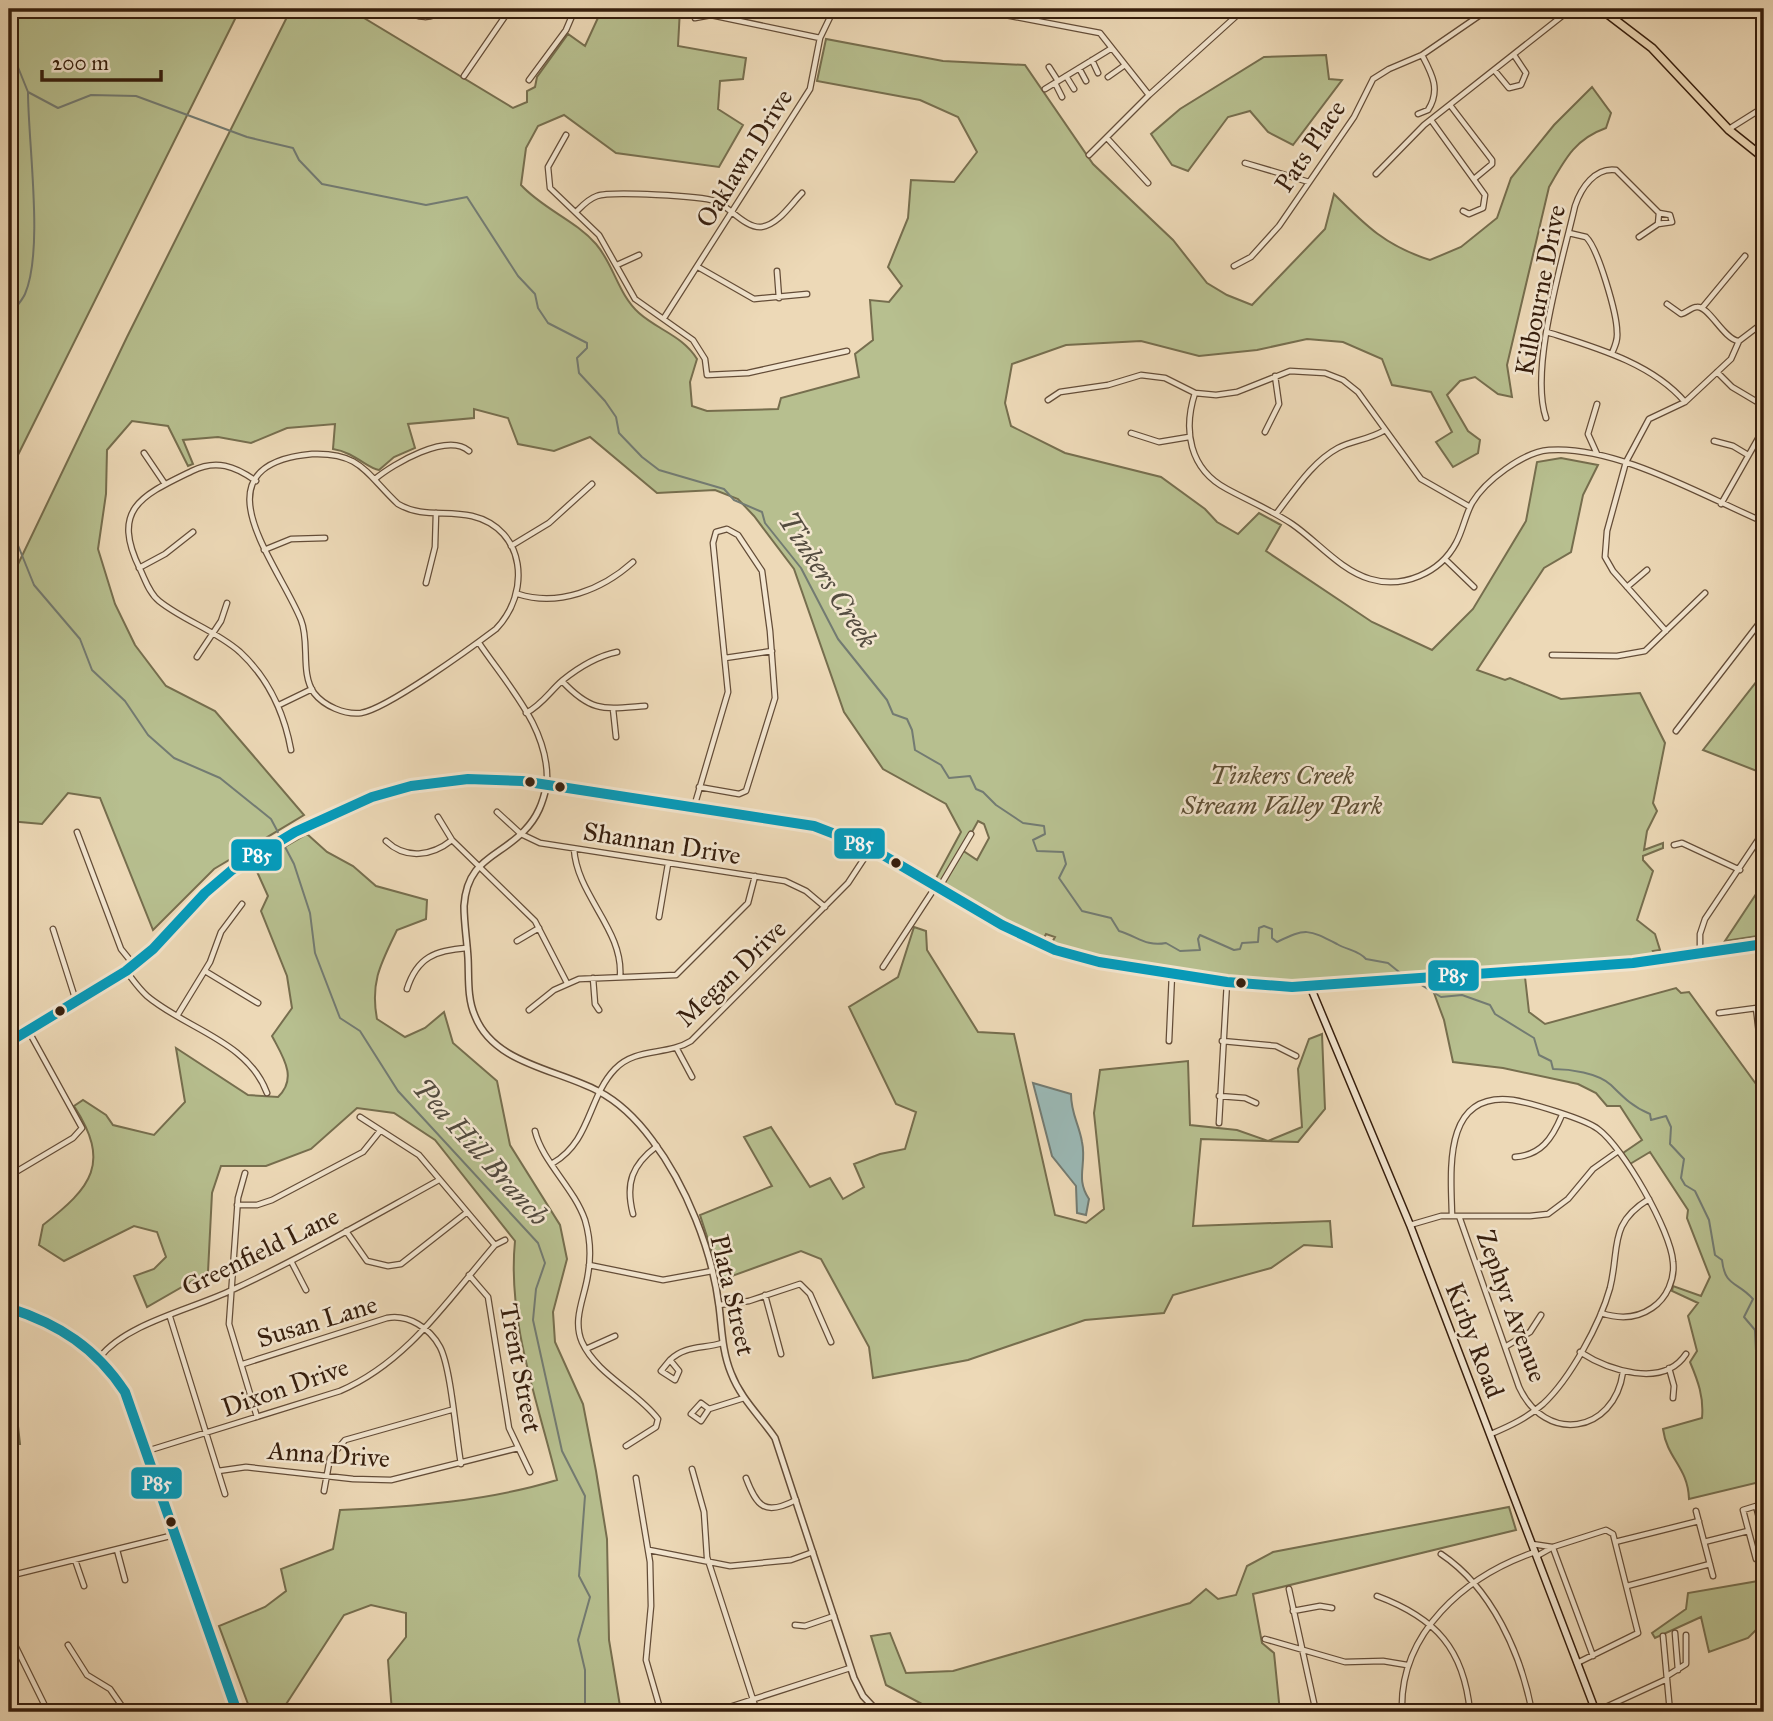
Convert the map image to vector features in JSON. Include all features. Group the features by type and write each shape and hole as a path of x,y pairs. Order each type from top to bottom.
{"main road":[{"path":"1601,9 1661,56 1729,130 1764,158"},
{"path":"9,1042 126,971 232,870 317,819 411,786 449,780 505,779 547,784 814,826 872,848 1026,939 1055,950 1099,962 1275,988 1633,963 1764,944"},
{"name":"Kirby Road","path":"1310,986 1410,1225 1596,1712"},
{"path":"9,1308 57,1325 100,1357 125,1392 237,1712"}],"street":[{"path":"403,9 415,16 426,18 446,9"},
{"path":"464,76 510,9"},
{"path":"529,80 566,30 575,9"},
{"name":"Oaklawn Drive","path":"664,318 810,89 820,38 834,9"},
{"path":"974,9 1087,29 1104,36 1149,95"},
{"path":"1090,155 1149,95 1244,9"},
{"name":"Pats Place","path":"1234,266 1246,262 1272,236 1354,117 1373,79 1422,55 1489,9"},
{"path":"1376,174 1431,120 1572,9"},
{"path":"695,18 711,15 820,38"},
{"path":"1045,89 1112,48"},
{"path":"1418,114 1428,110 1435,93 1433,78 1422,55"},
{"path":"1495,71 1509,88 1517,88 1524,81 1526,73 1514,55"},
{"path":"1092,61 1098,73"},
{"path":"1108,76 1125,65"},
{"path":"1049,67 1062,97"},
{"path":"1079,68 1086,81"},
{"path":"1066,76 1074,89"},
{"path":"1450,105 1492,160 1492,164 1474,180"},
{"path":"1729,130 1764,107"},
{"path":"1431,120 1485,195 1486,204 1472,214 1463,211"},
{"path":"566,135 550,161 546,178 555,195 599,235 635,299 690,336 705,359 706,373 713,377 764,370 847,351"},
{"path":"1107,138 1147,183"},
{"path":"1245,163 1309,183"},
{"name":"Kilbourne Drive","path":"1546,418 1539,383 1547,332 1578,196 1587,183 1605,170 1619,172 1659,214"},
{"path":"576,212 590,200 607,195 697,198 733,210 752,225 764,226 775,221 802,193"},
{"path":"1639,236 1658,224 1672,221 1670,215 1659,214 1658,224"},
{"path":"1569,233 1586,237 1594,250 1617,326 1617,340 1612,353"},
{"path":"617,265 639,254"},
{"path":"1702,309 1745,256"},
{"path":"698,267 758,300 807,294"},
{"path":"777,271 779,298"},
{"path":"1667,304 1681,314 1694,307 1702,309 1730,338 1739,341"},
{"path":"1666,631 1627,587 1605,557 1607,531 1626,462 1649,419 1685,402 1731,359 1739,341 1764,322"},
{"path":"1547,332 1612,353 1674,391 1685,402"},
{"path":"699,348 707,344"},
{"path":"1048,400 1060,392 1108,385 1141,375 1161,377 1195,393 1230,394 1275,376 1300,370 1325,373 1340,379 1363,398 1421,479 1471,507"},
{"path":"1717,372 1732,387 1764,406"},
{"path":"1265,432 1279,404 1275,376"},
{"path":"1195,393 1189,415 1189,438 1197,460 1208,474 1241,496 1276,513 1345,566 1372,580 1413,579 1445,559 1458,539 1471,507 1486,487 1520,461 1540,452 1560,450 1596,454 1626,462 1764,522"},
{"path":"1596,454 1588,434 1597,404"},
{"path":"1721,503 1764,428"},
{"path":"1276,513 1292,491 1332,452 1345,445 1369,439 1385,430"},
{"path":"1131,433 1156,441 1189,438"},
{"path":"1714,441 1733,446 1748,455"},
{"path":"375,479 399,460 414,453 451,447 465,448 469,452"},
{"path":"144,453 165,484"},
{"path":"323,454 355,460 407,509 479,519 495,528 511,546 519,570 518,594 502,623 479,643 370,711 340,711 328,705 312,689 302,624 264,550 249,513 256,481 265,469 282,458 323,454"},
{"path":"256,481 235,468 213,464 197,468 144,497 129,520 128,545 155,597 214,632 251,664 279,705 291,750"},
{"path":"511,546 549,523 592,484"},
{"path":"426,583 435,547 436,513"},
{"path":"694,807 699,787 727,698 713,543 716,532 724,529 738,535 762,571 775,698 748,789 739,794 699,787"},
{"path":"139,568 165,554 193,532"},
{"path":"264,550 291,539 326,538"},
{"path":"1445,559 1474,587"},
{"path":"518,594 542,600 563,600 612,577 633,562"},
{"path":"1627,587 1647,570"},
{"path":"1552,655 1617,656 1645,651 1705,593"},
{"path":"197,657 214,632 227,603"},
{"path":"1676,732 1764,617"},
{"path":"479,643 544,745 548,765 547,784"},
{"path":"724,657 772,651"},
{"path":"526,713 541,704 562,681 597,659 617,652"},
{"path":"562,681 589,705 613,709 645,706"},
{"path":"279,705 312,689"},
{"path":"613,709 616,737"},
{"name":"Plata Street","path":"547,784 538,813 521,834 480,864 470,880 465,899 472,1008 490,1040 514,1056 601,1092 639,1123 657,1146 692,1213 712,1271 719,1305 722,1343 730,1371 744,1398 775,1438 850,1668 863,1696 878,1712"},
{"name":"Shannan Drive","path":"497,812 521,834 540,844 791,883 824,907"},
{"path":"438,817 453,840 524,908 539,928 567,983"},
{"path":"1700,954 1705,919 1764,831"},
{"path":"76,832 121,949 134,965"},
{"path":"883,967 971,834"},
{"path":"386,841 397,850 415,854 440,849 453,840"},
{"path":"1674,845 1682,843 1740,870"},
{"name":"Megan Drive","path":"554,1163 579,1140 612,1073 631,1058 677,1049 695,1037 855,874 872,848"},
{"path":"574,849 576,869 617,948 620,977"},
{"path":"659,917 668,864"},
{"path":"529,1010 567,983 593,978 676,975 748,903 755,876"},
{"path":"177,1016 205,971 221,932 242,904"},
{"path":"517,941 539,928"},
{"path":"53,929 76,1001"},
{"path":"407,989 416,967 426,957 444,950 467,948"},
{"path":"126,971 147,996 243,1057 257,1072 267,1093"},
{"path":"205,971 258,1003"},
{"path":"1169,1041 1172,973"},
{"path":"593,978 595,1004 599,1010"},
{"path":"1219,1123 1227,982"},
{"path":"1719,1013 1764,1007"},
{"path":"1756,1008 1759,1034"},
{"path":"9,1176 73,1138 82,1128 28,1030"},
{"path":"1222,1041 1276,1046 1296,1056"},
{"path":"677,1049 692,1077"},
{"path":"1219,1096 1245,1098 1256,1103"},
{"path":"1452,1216 1452,1147 1460,1125 1471,1112 1489,1102 1506,1100 1562,1115 1597,1128 1618,1152 1649,1199 1672,1254 1670,1285 1656,1305 1640,1315 1619,1318 1601,1313"},
{"path":"1515,1157 1529,1155 1545,1146 1562,1115"},
{"path":"360,1117 419,1155 495,1245"},
{"path":"237,1205 257,1205 271,1200 363,1152 380,1131"},
{"path":"535,1131 583,1214 588,1232 589,1265 578,1315 578,1330 586,1349 658,1419 656,1427 626,1446"},
{"path":"633,1214 630,1195 632,1172 639,1160 657,1146"},
{"path":"1410,1225 1431,1218 1452,1216 1548,1213 1568,1199 1593,1169 1618,1152"},
{"path":"245,1173 237,1205 229,1324 257,1417"},
{"name":"Greenfield Lane","path":"100,1357 129,1334 230,1292 439,1180"},
{"path":"1491,1434 1535,1411 1550,1396 1580,1352 1601,1313 1611,1284 1620,1228 1630,1212 1649,1199"},
{"path":"346,1231 367,1261 393,1266 406,1260 466,1213"},
{"name":"Zephyr Avenue","path":"1460,1216 1522,1393 1535,1411 1544,1419 1557,1424 1588,1422 1610,1405 1623,1372"},
{"name":"Dixon Drive","path":"147,1451 206,1435 356,1384 401,1353 495,1245 505,1240"},
{"path":"291,1261 306,1290"},
{"path":"589,1265 663,1280 712,1271"},
{"name":"Trent Street","path":"469,1275 488,1297 509,1428 530,1472"},
{"path":"719,1305 765,1295 789,1285 804,1285 817,1306 831,1342"},
{"path":"765,1295 781,1354"},
{"path":"1505,1347 1530,1332 1541,1315"},
{"path":"170,1317 225,1494"},
{"name":"Susan Lane","path":"243,1364 387,1318 408,1318 423,1330"},
{"path":"423,1330 437,1342 442,1353 461,1464"},
{"path":"586,1349 615,1336"},
{"path":"670,1360 679,1371 675,1380 661,1371 670,1360 685,1349 722,1343"},
{"path":"1580,1352 1605,1366 1623,1372 1669,1368 1686,1354"},
{"path":"1669,1368 1674,1398"},
{"path":"709,1409 744,1398"},
{"path":"324,1491 334,1450 349,1438 451,1410"},
{"name":"Anna Drive","path":"218,1471 247,1467 363,1480 391,1480 518,1448"},
{"path":"692,1469 704,1512 710,1564 757,1712"},
{"path":"636,1478 649,1550 651,1606 646,1660 661,1712"},
{"path":"746,1478 755,1501 763,1507 771,1508 796,1500"},
{"path":"1764,1537 1756,1506 1743,1510 1756,1559 1764,1557"},
{"path":"1696,1511 1713,1576"},
{"path":"1615,1542 1699,1521"},
{"path":"1402,1712 1407,1665 1429,1624 1474,1584 1502,1566 1606,1530 1613,1534 1638,1633 1577,1663"},
{"path":"1704,1542 1748,1531"},
{"path":"9,1576 174,1535"},
{"path":"1532,1544 1553,1547"},
{"path":"1553,1547 1593,1656"},
{"path":"117,1550 125,1580"},
{"path":"649,1550 730,1566 785,1561 813,1552"},
{"path":"1441,1554 1474,1584 1508,1640 1532,1712"},
{"path":"75,1560 83,1586"},
{"path":"1627,1586 1710,1564"},
{"path":"1289,1589 1316,1712"},
{"path":"1377,1596 1412,1611 1447,1640 1458,1659 1470,1712"},
{"path":"1293,1611 1320,1606 1332,1608"},
{"path":"795,1625 805,1626 834,1616"},
{"path":"9,1633 18,1656 48,1712"},
{"path":"1675,1633 1678,1670"},
{"path":"1596,1712 1667,1677 1686,1664 1686,1635"},
{"path":"1662,1636 1670,1712"},
{"path":"1265,1639 1348,1663 1383,1661 1407,1665"},
{"path":"68,1646 87,1675 110,1689 126,1712"},
{"path":"9,1660 18,1656"},
{"path":"713,1712 850,1668"}],"green space":[{"path":"9,9 240,9 9,473"},
{"name":"Tinkers Creek Stream Valley Park","path":"291,9 349,9 513,108 527,102 527,91 535,87 537,77 568,34 585,46 602,9 680,9 678,46 746,58 743,79 720,81 718,109 743,125 719,167 616,153 564,115 538,126 526,148 521,185 588,236 602,252 621,288 639,313 685,344 691,351 697,359 690,382 692,406 707,411 778,409 781,398 859,377 855,354 873,340 870,300 889,302 902,286 888,267 908,218 911,180 954,182 977,152 958,117 920,100 817,81 826,39 943,61 1025,65 1093,164 1173,240 1207,283 1252,305 1325,229 1334,194 1378,234 1415,254 1430,260 1461,247 1497,218 1511,178 1554,125 1592,87 1611,113 1606,128 1586,138 1572,151 1549,187 1507,365 1512,397 1498,394 1475,377 1460,381 1447,395 1468,431 1480,440 1478,453 1453,467 1436,442 1452,432 1431,392 1392,385 1382,359 1343,342 1307,339 1257,350 1199,356 1141,341 1066,345 1012,364 1005,403 1011,426 1065,453 1161,477 1205,509 1217,522 1238,534 1259,513 1281,525 1266,551 1372,622 1432,650 1473,609 1526,521 1537,462 1561,458 1598,465 1583,495 1571,552 1544,568 1477,670 1505,680 1510,678 1561,699 1640,693 1665,743 1653,803 1657,811 1647,831 1644,850 1663,843 1663,848 1643,856 1643,860 1653,871 1637,920 1655,934 1660,950 1653,951 1657,957 1324,983 1273,981 1272,985 1088,957 1050,946 1055,937 1046,934 1042,942 935,880 961,832 946,804 883,769 844,712 794,569 738,499 715,490 657,493 590,437 554,451 518,444 508,418 474,409 474,418 408,424 415,448 394,457 379,470 348,453 333,449 335,424 287,428 251,443 218,437 183,440 193,464 188,466 168,426 132,421 107,450 106,494 98,549 115,604 135,645 166,686 215,711 304,815 214,869 153,930 100,798 68,793 42,824 9,821 9,583 127,337","holes":["978,821 984,824 989,838 977,860 962,850"]},
{"path":"1326,55 1329,79 1342,80 1293,145 1268,132 1250,111 1228,117 1188,171 1172,165 1151,134 1180,109 1264,57"},
{"path":"1757,681 1764,683 1762,773 1703,750"},
{"path":"307,834 327,852 353,866 376,886 427,900 426,919 397,930 382,963 375,994 377,1019 405,1037 425,1028 444,1012 453,1043 497,1081 510,1145 560,1225 567,1259 553,1312 555,1342 583,1404 596,1471 607,1539 609,1640 621,1712 392,1712 388,1660 406,1637 406,1613 371,1605 344,1615 281,1712 251,1712 219,1626 265,1607 286,1591 281,1569 333,1549 340,1510 450,1502 557,1480 520,1332 514,1271 515,1241 435,1140 394,1113 357,1108 311,1149 266,1166 221,1166 212,1193 208,1272 147,1307 134,1276 154,1269 166,1257 157,1232 134,1226 64,1261 39,1245 43,1225 74,1198 91,1173 92,1143 74,1106 83,1100 106,1115 113,1125 154,1135 185,1102 176,1048 248,1095 278,1097 284,1090 287,1067 272,1036 292,1008 287,976 261,911 268,896 254,865"},
{"path":"1764,882 1764,935 1725,941"},
{"path":"914,927 926,931 927,950 978,1032 1014,1034 1055,1215 1086,1223 1104,1209 1094,1113 1100,1070 1188,1061 1190,1125 1237,1130 1268,1141 1302,1127 1298,1069 1309,1039 1322,1034 1325,1109 1298,1142 1201,1139 1193,1226 1330,1221 1332,1247 1304,1245 1271,1268 1173,1295 1164,1313 1085,1320 968,1360 873,1378 869,1347 821,1259 801,1251 721,1280 700,1215 772,1186 744,1137 771,1127 810,1187 830,1178 843,1199 864,1187 854,1164 880,1154 905,1149 916,1112 896,1104 849,1007 898,977"},
{"path":"1525,977 1529,1012 1545,1024 1676,988 1681,993 1689,992 1764,1095 1764,1481 1689,1499 1685,1479 1665,1439 1663,1429 1702,1418 1700,1389 1690,1362 1697,1351 1688,1316 1698,1303 1672,1291 1673,1286 1701,1296 1710,1277 1687,1218 1688,1210 1650,1152 1630,1164 1623,1153 1642,1140 1620,1106 1607,1106 1596,1093 1578,1084 1503,1068 1453,1062 1444,1020 1431,985"},
{"path":"9,1371 12,1372 20,1444 9,1444"},
{"path":"1509,1507 1516,1530 1253,1594 1262,1643 1274,1653 1280,1712 937,1712 886,1685 871,1636 890,1633 906,1673 953,1671 1190,1603 1206,1589 1218,1599 1236,1595 1247,1566 1273,1552"},
{"path":"1764,1580 1764,1622 1748,1638 1709,1652 1701,1617 1655,1638 1652,1633 1686,1609 1688,1593"}],"water":[{"path":"1033,1083 1071,1094 1083,1150 1082,1178 1089,1199 1086,1215 1077,1213 1076,1186 1052,1156"}],"waterway":[{"name":"Tinkers Creek","path":"9,45 28,92 58,108 91,95 136,96 247,137 293,148 299,160 322,184 426,205 467,197 518,276 535,294 538,308 548,323 587,343 587,348 577,358 579,373 616,417 619,433 659,470 724,489 734,500 762,512 765,523 801,568 838,639 887,700 893,714 907,719 915,750 941,765 949,778 970,776 976,789 1023,823 1044,826 1045,834 1033,840 1037,851 1063,852 1066,864 1059,878 1082,911 1111,918 1119,931 1153,944 1166,943 1180,951 1200,950 1200,935 1234,950 1240,949 1242,943 1258,942 1259,928 1264,926 1272,929 1272,938 1277,942 1295,934 1313,933 1366,959 1388,963 1404,976"},
{"name":"Pea Hill Branch","path":"9,316 25,294 31,275 34,196 28,92"},
{"name":"Pea Hill Branch","path":"9,523 34,585 80,639 92,670 125,701 148,735 174,758 220,778 271,819 280,836"},
{"name":"Pea Hill Branch","path":"283,843 294,864 310,913 315,953 340,1018 360,1031 398,1091 538,1243 545,1263 536,1289 533,1320 562,1451 585,1496 579,1576 590,1597 578,1640 585,1670 585,1712"},
{"name":"Tinkers Creek","path":"1418,983 1441,997 1462,995 1490,1005 1495,1014 1534,1038 1539,1055 1551,1061 1553,1069 1599,1077 1634,1105 1650,1114 1651,1120 1666,1116 1671,1127 1670,1144 1684,1159 1681,1178 1685,1185 1695,1191 1709,1220 1715,1255 1722,1260 1729,1279 1753,1299 1744,1317 1755,1330 1756,1351 1764,1360"}],"transit line":[{"name":"P85","path":"9,1042 126,971 153,949 205,893 232,870 295,832 372,797 411,786 468,779 522,781 814,826 871,848 1002,925 1055,950 1099,962 1227,982 1292,987 1633,963 1764,944"},
{"name":"P85","path":"9,1308 60,1330 89,1350 125,1392 237,1712"}]}
